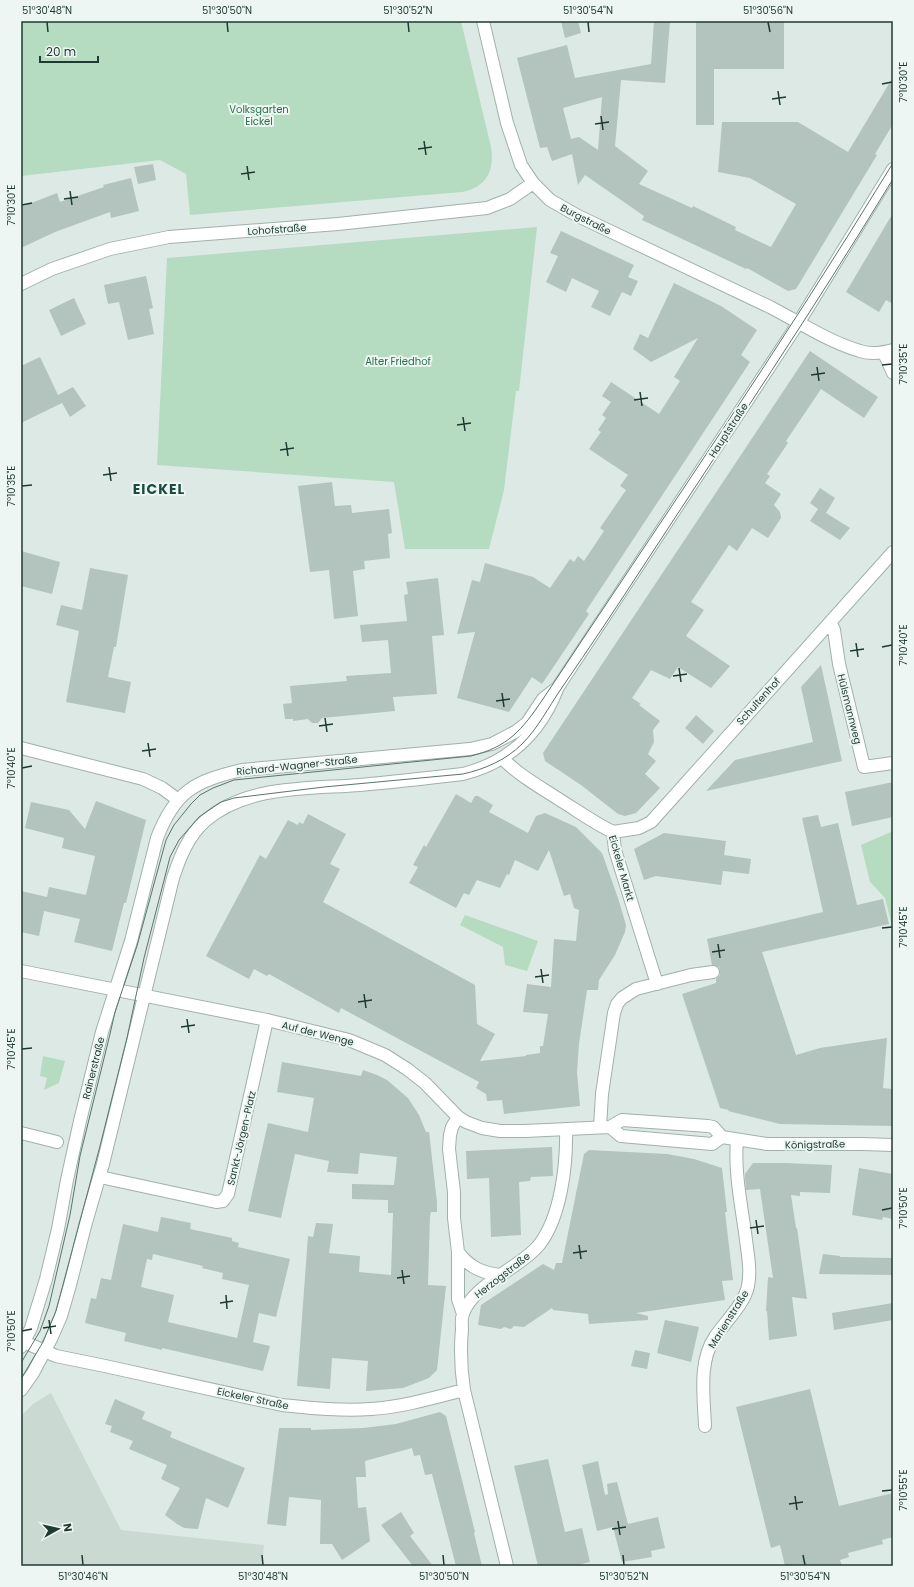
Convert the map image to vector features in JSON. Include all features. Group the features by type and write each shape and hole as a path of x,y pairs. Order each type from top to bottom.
{"street":[{"name":"Burgstraße","path":"483,21 509,130 521,165 533,183 550,200 578,216 834,340 860,351 871,353 888,352"},
{"name":"Hauptstraße","path":"503,759 520,745 534,730 552,703 558,687 799,322 893,169"},
{"name":"Lohofstraße","path":"21,284 52,268 110,249 169,237 345,223 487,208 510,199 533,183"},
{"path":"888,352 893,373"},
{"name":"Schultenhof","path":"613,832 639,828 651,822 893,552"},
{"name":"Hülsmannweg","path":"830,622 834,630 839,664 864,767 893,763"},
{"name":"Hauptstraße","path":"492,744 515,732 527,723 543,699 558,687"},
{"name":"Richard-Wagner-Straße","path":"177,799 203,782 221,774 242,770 470,749 492,744"},
{"path":"21,748 142,779 162,788 177,799"},
{"path":"21,1390 45,1352 61,1316 100,1177 173,878 179,858 196,830 205,821 224,808 260,794 463,774 480,770 503,759"},
{"name":"Eickeler Markt","path":"503,759 514,770 602,827 613,832 615,850 657,984"},
{"name":"Rainerstraße","path":"22,1345 31,1328 46,1279 58,1229 80,1121 157,838 163,822 177,799"},
{"name":"Auf der Wenge","path":"21,971 267,1020 349,1040 385,1055 407,1069 425,1083 458,1117"},
{"path":"605,1127 602,1094 614,1013 617,1004 629,992 646,986 691,975 713,972"},
{"name":"Sankt-Jörgen-Platz","path":"100,1177 216,1202 223,1201 228,1194 267,1020"},
{"path":"463,1314 458,1299 458,1252 454,1218 454,1192 449,1149 452,1127 458,1117 466,1122 482,1128 500,1131 605,1127 622,1120 708,1126 713,1127 722,1137 737,1140"},
{"path":"605,1127 621,1136 712,1144 722,1137"},
{"name":"Herzogstraße","path":"507,1566 464,1390 461,1372 460,1345 463,1314 471,1300 500,1275 537,1247 547,1234 562,1183 566,1150 566,1129"},
{"path":"21,1134 57,1142"},
{"name":"Königstraße","path":"737,1140 767,1144 893,1145"},
{"name":"Marienstraße","path":"705,1426 703,1386 706,1358 714,1338 742,1300 748,1287 750,1268 737,1165 737,1140"},
{"path":"458,1252 470,1266 479,1271 500,1275"},
{"name":"Eickeler Straße","path":"22,1345 56,1356 282,1404 311,1408 339,1410 371,1409 396,1406 464,1390"}],"shaded area":[{"path":"51,1393 121,1530 264,1545 262,1566 21,1566 21,1416 33,1404"}],"green space":[{"name":"Volksgarten Eickel","path":"21,21 461,21 491,147 492,163 490,170 483,182 470,190 462,192 190,215 186,174 160,160 21,176"},
{"name":"Alter Friedhof","path":"537,227 519,391 516,391 504,490 489,549 405,549 394,482 157,465 167,258"},
{"path":"893,831 893,930 885,898 870,882 861,845"},
{"path":"465,915 538,941 527,971 505,965 503,947 460,925"},
{"path":"43,1056 65,1061 59,1083 44,1090 47,1078 40,1076"}],"building":[{"path":"561,21 578,21 581,33 565,38"},
{"path":"654,21 670,21 665,83 621,80 615,146 648,171 639,184 692,208 693,206 736,227 735,230 771,247 796,204 750,178 718,172 722,122 798,122 848,152 893,77 893,124 875,154 877,155 796,289 788,291 747,268 746,269 642,220 644,216 585,175 578,185 572,154 552,161 547,147 540,148 517,58 567,45 575,78 651,64","holes":["602,97 598,150 579,137 571,139 563,108"]},
{"path":"696,21 784,21 784,69 714,69 714,125 696,125"},
{"path":"153,164 156,180 138,184 134,167"},
{"path":"131,178 139,211 111,218 110,212 55,232 21,248 21,207 57,193 60,202 104,187 103,185"},
{"path":"893,213 893,304 886,300 879,312 846,292"},
{"path":"561,231 634,265 628,277 638,281 631,296 622,292 610,316 591,307 599,291 572,278 566,292 546,282 558,256 550,253"},
{"path":"146,276 153,308 149,309 154,334 128,340 119,302 108,304 104,285"},
{"path":"674,283 721,306 757,330 741,355 750,362 586,611 589,614 542,684 532,677 509,712 457,698 475,632 457,634 472,580 480,582 485,563 533,577 550,588 570,559 574,562 578,556 584,561 604,531 600,528 626,490 620,486 628,475 589,449 601,432 598,430 606,418 602,415 611,402 602,396 611,382 659,414 680,381 674,377 698,338 651,362 633,349 640,334 648,338"},
{"path":"74,298 86,324 61,336 49,310"},
{"path":"810,351 878,397 864,418 821,389 786,441 788,443 767,474 770,476 765,483 781,494 774,505 780,512 781,518 768,538 752,528 737,551 729,545 691,602 704,610 686,636 730,666 711,688 678,667 670,679 651,670 632,698 660,721 653,730 654,742 648,754 656,761 645,774 660,788 636,813 625,816 618,814 581,785 545,761 543,753"},
{"path":"40,357 58,395 73,387 86,406 70,417 62,403 21,423 21,366"},
{"path":"332,482 335,506 351,505 352,513 389,509 392,533 388,534 390,558 364,561 365,569 353,571 358,616 334,619 329,570 310,572 298,486"},
{"path":"820,488 835,498 826,513 850,528 840,540 810,521 818,509 810,503"},
{"path":"21,551 60,562 52,594 21,586"},
{"path":"90,568 128,575 116,647 114,647 108,677 131,682 125,713 66,702 79,631 56,625 61,605 82,610"},
{"path":"438,578 444,635 432,636 437,694 393,697 395,711 322,718 318,723 312,723 308,719 293,721 293,719 285,719 283,704 292,703 290,686 347,681 346,676 391,673 388,640 362,642 360,625 407,621 404,595 408,594 406,582"},
{"path":"821,665 842,761 706,791 735,760 813,742 801,687"},
{"path":"696,715 714,731 703,744 685,728"},
{"path":"893,782 893,817 852,826 845,792"},
{"path":"456,794 471,803 475,796 478,796 493,805 489,812 528,833 536,816 545,813 576,827 602,853 626,925 625,932 615,955 599,980 598,990 587,990 579,1044 577,1072 580,1106 504,1114 502,1100 487,1101 486,1094 476,1088 479,1082 341,1008 339,1013 269,974 267,976 254,969 249,979 206,956 260,855 266,859 288,820 298,825 299,822 303,824 308,814 346,834 330,864 340,869 323,902 475,985 477,1024 495,1034 480,1061 540,1053 540,1046 543,1046 548,1014 523,1012 527,984 551,987 554,939 576,941 579,910 574,908 570,894 564,896 549,850 538,871 515,860 509,875 507,874 500,888 477,880 469,895 464,893 456,908 409,883 418,867 413,865 424,845 426,847"},
{"path":"96,801 146,820 126,903 124,903 112,951 74,942 80,919 44,911 39,936 21,932 21,891 47,897 49,887 86,895 95,856 62,848 64,838 25,828 31,802 69,810 85,829"},
{"path":"818,815 821,827 838,823 857,905 883,899 889,924 762,952 796,1055 820,1048 887,1038 883,1088 893,1089 893,1126 780,1124 720,1108 682,994 716,983 716,979 720,975 719,967 712,965 707,939 823,912 802,818"},
{"path":"664,833 726,841 724,855 751,859 749,874 723,871 721,885 656,876 644,880 634,849"},
{"path":"282,1062 361,1076 363,1070 377,1075 387,1080 408,1098 419,1115 426,1132 429,1132 437,1212 431,1212 430,1216 428,1285 446,1286 437,1370 429,1378 403,1388 366,1391 368,1361 332,1358 330,1389 297,1386 308,1236 313,1237 316,1223 333,1224 329,1253 360,1256 359,1272 391,1275 393,1213 388,1213 388,1200 352,1199 352,1184 394,1185 397,1157 360,1153 358,1174 327,1172 329,1161 295,1154 281,1218 248,1211 268,1123 308,1132 314,1098 277,1092"},
{"path":"552,1147 553,1176 531,1177 530,1181 519,1182 521,1235 491,1237 489,1178 467,1179 466,1151"},
{"path":"589,1150 667,1154 694,1159 722,1168 727,1212 725,1212 733,1280 722,1281 725,1300 636,1313 648,1316 648,1320 589,1324 588,1314 553,1310 552,1308 524,1327 514,1326 511,1329 504,1327 501,1329 478,1325 481,1305 543,1264 554,1270 556,1263 562,1263 584,1154"},
{"path":"753,1163 832,1165 830,1193 800,1192 800,1196 791,1195 807,1299 792,1297 797,1336 769,1340 766,1311 768,1277 773,1278 760,1189 746,1190 745,1174"},
{"path":"859,1168 893,1174 893,1219 883,1217 882,1220 852,1215"},
{"path":"161,1217 191,1223 190,1229 232,1238 232,1241 239,1243 238,1247 290,1259 276,1317 259,1313 253,1342 270,1346 263,1371 124,1341 126,1333 85,1323 91,1298 96,1299 101,1278 111,1280 123,1224 158,1232","holes":["153,1254 203,1266 202,1268 223,1273 222,1279 249,1285 237,1338 168,1322 174,1295 141,1287 147,1259 152,1260"]},
{"path":"823,1254 840,1257 893,1258 893,1275 819,1274"},
{"path":"893,1303 893,1320 834,1330 832,1313"},
{"path":"665,1320 699,1327 691,1362 657,1353"},
{"path":"635,1350 650,1353 647,1369 631,1366"},
{"path":"810,1389 839,1506 893,1493 893,1537 882,1540 883,1544 848,1553 849,1557 840,1560 842,1566 785,1566 780,1545 771,1548 736,1407"},
{"path":"115,1399 145,1412 142,1419 172,1432 170,1437 245,1468 228,1508 206,1498 198,1529 184,1528 165,1515 180,1488 161,1479 167,1465 129,1449 133,1441 110,1432 112,1426 105,1424"},
{"path":"440,1412 446,1416 482,1566 456,1566 432,1474 425,1475 420,1455 414,1456 412,1448 365,1461 366,1477 356,1477 358,1508 366,1507 370,1541 342,1560 332,1544 320,1544 321,1500 289,1497 286,1526 267,1524 279,1428 311,1428 311,1430 363,1428 396,1424"},
{"path":"548,1459 565,1532 582,1528 590,1562 573,1566 538,1566 514,1466"},
{"path":"598,1461 605,1495 608,1494 607,1484 617,1482 628,1524 658,1517 665,1548 651,1551 652,1557 622,1562 613,1527 597,1531 582,1465"},
{"path":"401,1512 414,1533 410,1536 433,1566 413,1566 381,1525"}],"tram line":[{"path":"21,1363 40,1331 49,1306 70,1215 80,1156 115,1012 137,946 166,840 174,825 200,795 234,780 471,756 495,748 513,736 528,720 543,699 721,432 851,231 893,163"},
{"path":"21,1379 43,1342 56,1311 100,1146 127,1038 144,958 170,857 179,840 199,817 221,802 234,798 324,787 463,774 495,763 516,750 543,718 625,594 833,276 893,179"}],"district":[{"name":"EICKEL","path":"159,489"}]}
